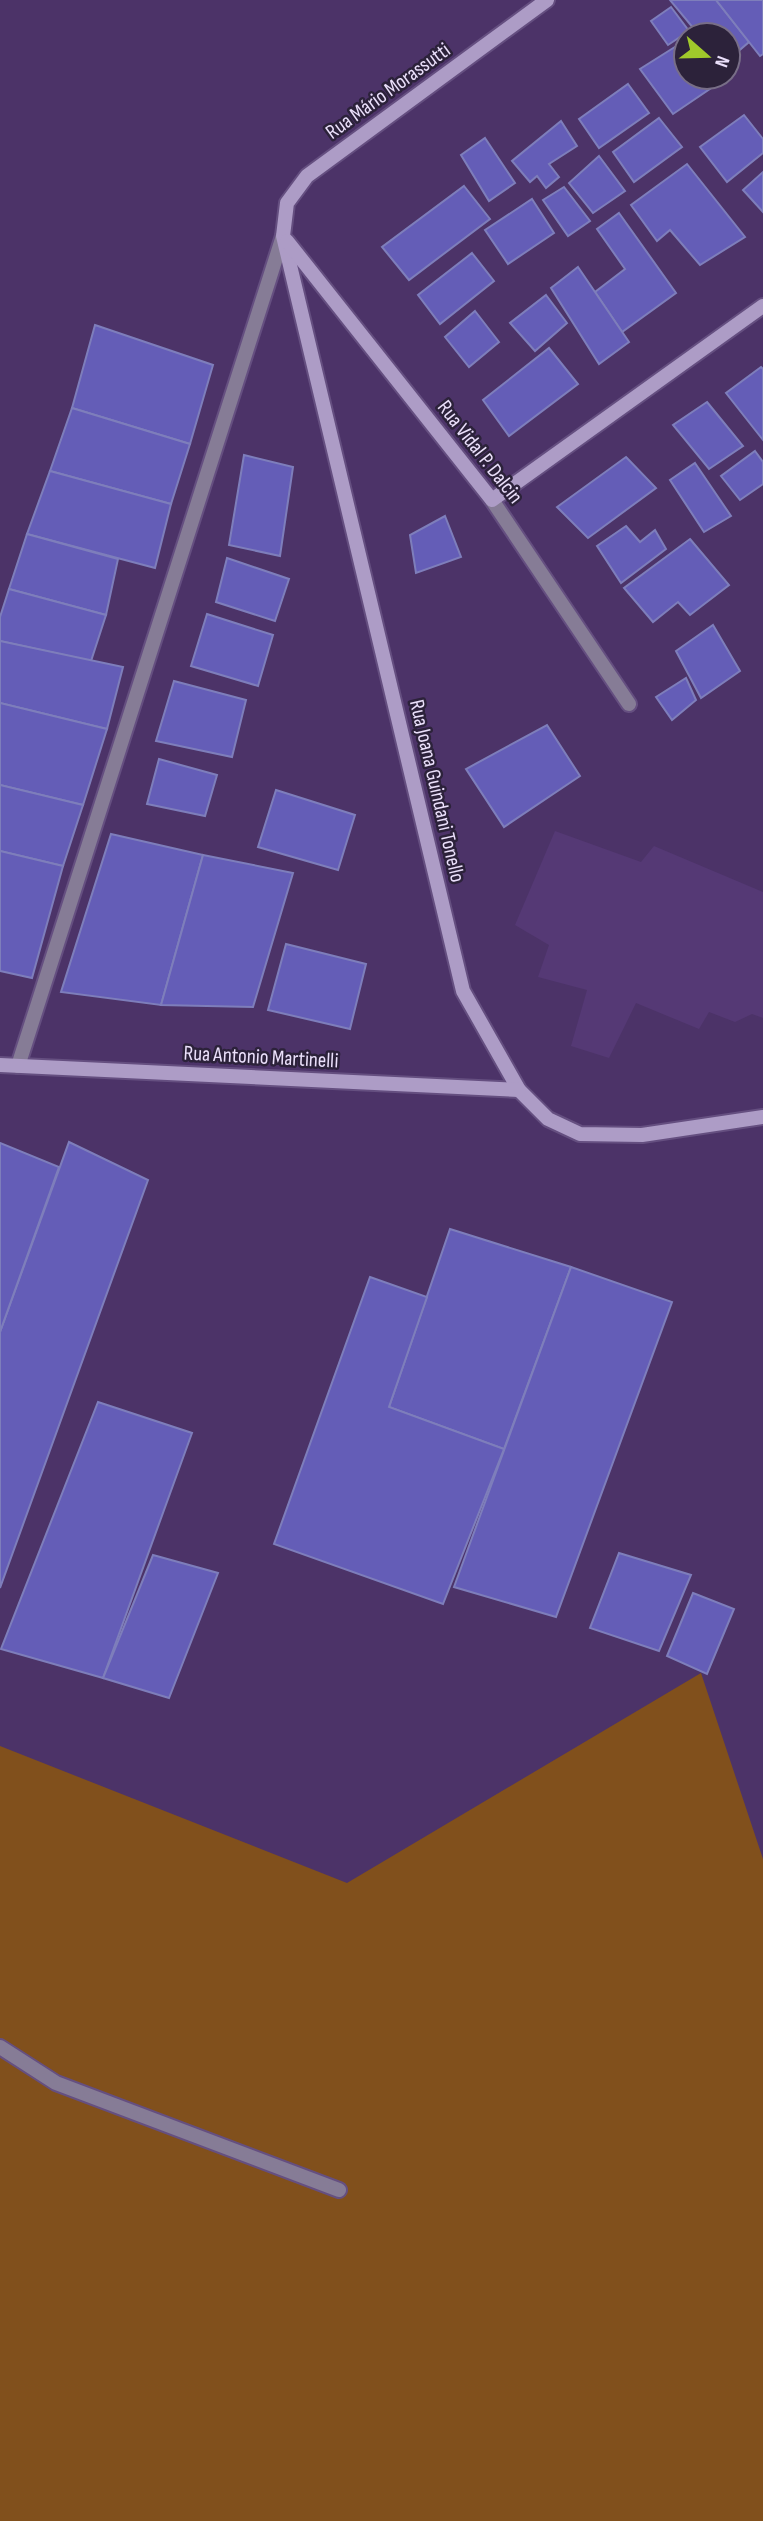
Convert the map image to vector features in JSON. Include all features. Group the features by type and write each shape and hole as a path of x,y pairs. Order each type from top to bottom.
{"main road":[{"name":"Rua Mário Morassutti","path":"283,236 287,203 307,176 547,0"},
{"name":"Rua Vidal P. Dalcin","path":"283,236 492,500"},
{"name":"Rua Joana Guindani Tonello","path":"283,236 463,991 519,1090 548,1119 580,1134 642,1135 763,1117"},
{"path":"492,500 763,306"},
{"name":"Rua Antonio Martinelli","path":"0,1065 519,1090"}],"street":[{"path":"18,1066 283,236"},
{"name":"Rua Vidal P. Dalcin","path":"492,500 629,704"},
{"path":"0,2048 56,2083 340,2190"}],"shaded area":[{"path":"555,831 641,862 654,846 763,892 763,1018 752,1014 735,1022 709,1012 699,1029 636,1003 609,1058 571,1046 587,990 538,977 549,945 515,925"},
{"path":"701,1673 763,1859 763,2521 0,2521 0,1746 347,1883"}],"building":[{"path":"670,0 716,0 732,21 687,21"},
{"path":"716,0 763,0 763,54 760,56 742,33 742,21 732,21"},
{"path":"671,7 682,21 672,21 672,42 668,45 651,21"},
{"path":"742,33 749,42 742,48"},
{"path":"672,49 672,91 707,91 673,114 640,69"},
{"path":"628,84 649,113 599,148 579,119"},
{"path":"744,115 763,139 763,153 727,182 700,147"},
{"path":"659,118 682,147 634,182 613,152"},
{"path":"561,121 577,146 549,164 559,177 546,188 537,176 530,182 512,161"},
{"path":"485,138 515,183 489,201 461,155"},
{"path":"599,156 625,191 593,213 569,183"},
{"path":"687,164 745,237 700,265 670,230 657,241 631,205"},
{"path":"763,172 763,212 743,190"},
{"path":"464,186 490,219 409,280 382,247"},
{"path":"564,187 590,221 568,236 543,200"},
{"path":"532,199 554,233 508,264 485,230"},
{"path":"619,213 676,293 622,332 595,292 625,269 597,229"},
{"path":"472,253 494,281 440,324 418,295"},
{"path":"578,267 629,342 599,364 551,288"},
{"path":"546,295 567,323 535,351 510,323"},
{"path":"475,311 499,342 469,367 445,337"},
{"path":"95,325 213,365 190,444 72,408"},
{"path":"549,348 578,384 509,436 483,400"},
{"path":"761,367 763,369 763,440 726,393"},
{"path":"707,402 743,446 709,469 673,425"},
{"path":"72,408 190,444 171,504 50,471"},
{"path":"755,451 763,462 763,484 740,500 721,476"},
{"path":"244,455 293,467 280,556 229,545"},
{"path":"626,457 656,488 588,538 557,507"},
{"path":"695,463 731,516 704,532 670,480"},
{"path":"50,471 171,504 155,568 27,534"},
{"path":"445,516 461,557 416,573 410,535"},
{"path":"626,526 640,542 655,530 666,549 621,583 597,546"},
{"path":"27,534 118,559 106,615 9,589"},
{"path":"690,539 729,585 690,615 678,602 653,622 624,588"},
{"path":"227,558 289,579 275,621 216,602"},
{"path":"9,589 106,615 91,661 0,641 0,617"},
{"path":"207,614 273,635 258,686 191,666"},
{"path":"713,625 740,671 701,698 676,651"},
{"path":"0,641 123,667 107,729 0,703"},
{"path":"686,678 696,700 672,720 656,697"},
{"path":"174,681 246,700 232,757 156,741"},
{"path":"0,703 107,729 83,805 0,785"},
{"path":"547,725 580,776 504,827 466,769"},
{"path":"159,759 217,775 205,816 147,804"},
{"path":"0,785 83,805 63,866 0,851"},
{"path":"276,790 355,815 338,870 258,847"},
{"path":"111,834 203,855 161,1005 61,992"},
{"path":"0,851 63,866 32,978 0,971"},
{"path":"203,855 293,873 253,1007 161,1005"},
{"path":"286,944 366,964 350,1029 268,1010"},
{"path":"69,1142 148,1180 0,1588 0,1332"},
{"path":"0,1143 59,1167 0,1332"},
{"path":"450,1229 571,1267 504,1449 389,1407"},
{"path":"571,1267 672,1302 556,1617 454,1587"},
{"path":"370,1277 427,1297 389,1407 504,1449 443,1604 274,1544"},
{"path":"98,1402 192,1433 103,1678 1,1649"},
{"path":"619,1553 691,1575 659,1651 590,1628"},
{"path":"153,1555 218,1573 169,1698 103,1678"},
{"path":"693,1593 734,1609 707,1674 667,1656"}]}
